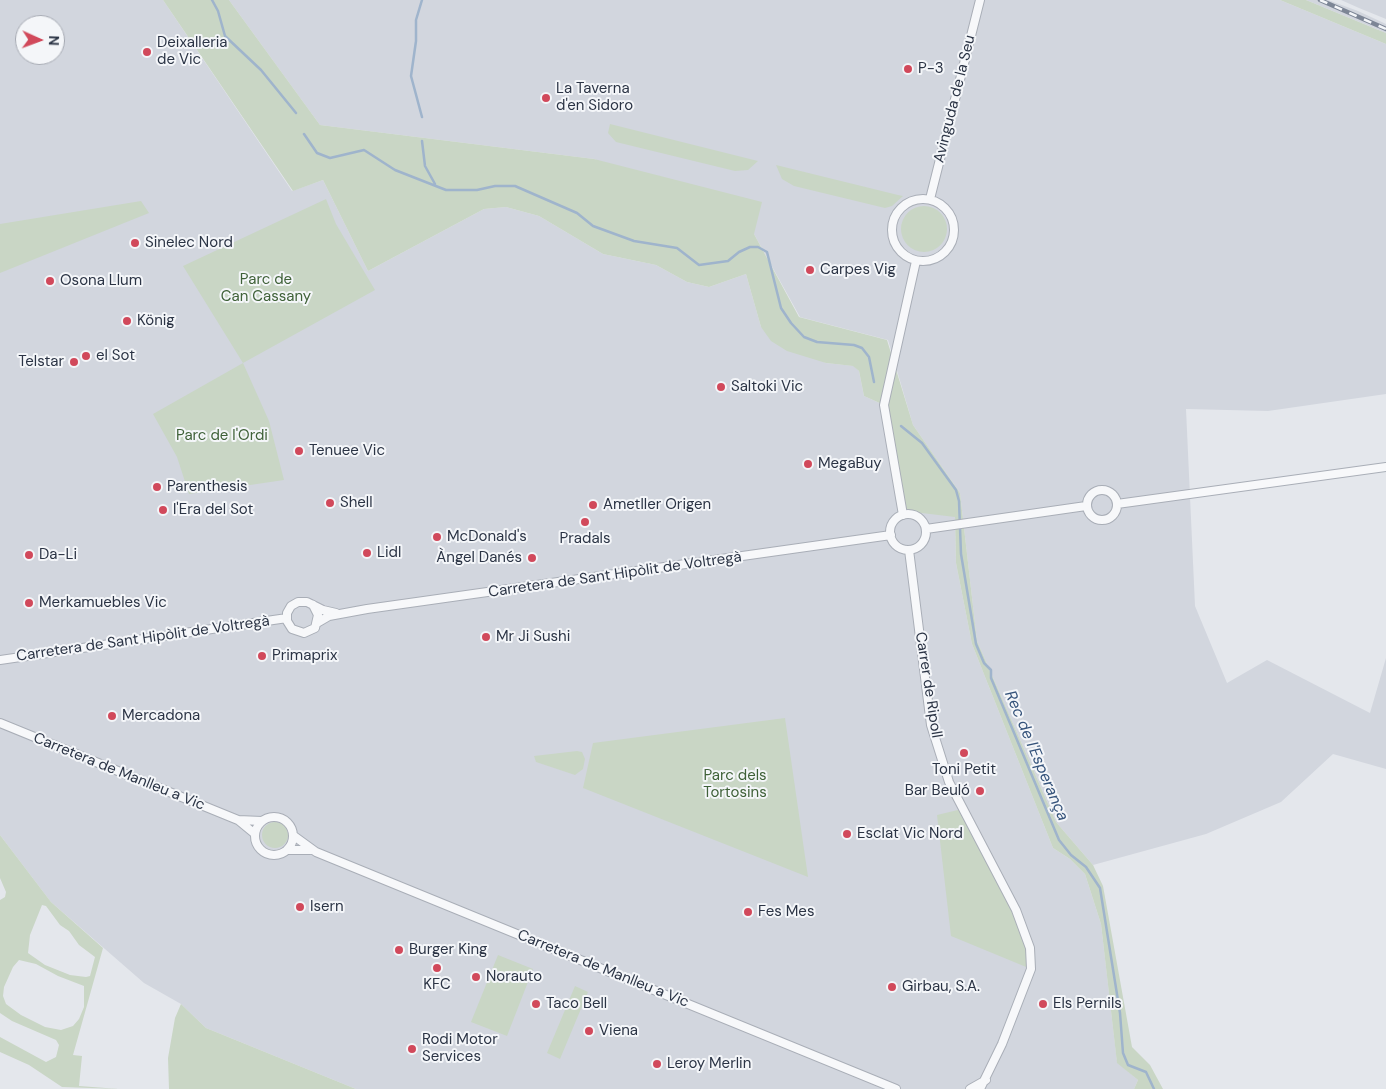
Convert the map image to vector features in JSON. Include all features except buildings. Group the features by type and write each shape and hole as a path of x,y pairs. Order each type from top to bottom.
{"street":[{"name":"Avinguda de la Seu","path":"930,199 980,0"},
{"path":"918,198 930,199 942,204 950,214 955,226 954,236 948,249 939,257 928,261 916,261 907,257 896,246 891,232 892,221 907,202 918,198"},
{"path":"903,515 884,405 916,261"},
{"path":"1117,504 1386,467"},
{"path":"1105,490 1112,494 1117,504 1114,514 1105,520 1095,519 1090,516 1086,506 1089,497 1097,491 1105,490"},
{"path":"926,529 1086,506"},
{"path":"903,515 918,517 926,529 923,542 919,547 909,550 898,547 891,535 893,522 903,515"},
{"name":"Carretera de Sant Hipòlit de Voltregà","path":"317,623 329,616 340,613 891,535"},
{"name":"Carrer de Ripoll","path":"909,550 931,725 948,782 1016,910 1030,948 1031,969 990,1072 980,1089"},
{"path":"305,601 313,605 318,613 317,623 311,631 300,633 290,627 286,618 289,608 296,602 305,601"},
{"name":"Carretera de Sant Hipòlit de Voltregà","path":"313,605 328,612 340,613"},
{"name":"Carretera de Sant Hipòlit de Voltregà","path":"4,659 286,618"},
{"path":"0,653 4,659"},
{"name":"Carretera de Manlleu a Vic","path":"0,724 238,820 255,834"},
{"path":"271,816 282,818 290,824 294,836 288,850 276,855 266,854 257,845 255,834 262,820 271,816"},
{"name":"Carretera de Manlleu a Vic","path":"238,820 262,820"},
{"name":"Carretera de Manlleu a Vic","path":"294,836 310,850 896,1089"},
{"name":"Carretera de Manlleu a Vic","path":"288,850 310,850"},
{"path":"987,1089 990,1072"},
{"path":"970,1089 986,1080"}],"shaded area":[{"path":"0,0 163,0 292,191 323,180 368,271 484,209 506,207 539,216 603,254 656,265 687,282 709,287 746,274 761,327 826,363 854,366 859,371 864,396 884,405 955,517 956,563 972,644 1053,848 1070,859 1085,874 1101,924 1117,1062 1138,1080 1134,1089 356,1089 206,1028 181,1004 144,983 51,902 0,835"},
{"path":"229,0 1280,0 1386,44 1386,394 1268,411 1186,409 1195,606 1227,683 1267,660 1370,713 1386,658 1386,769 1333,754 1281,802 1206,834 1093,865 1056,822 977,641 960,493 913,425 888,340 800,317 754,234 594,159 320,125"},
{"path":"1306,0 1328,0 1358,11 1386,24 1386,33"},
{"path":"1341,0 1386,0 1386,19 1359,8"}],"green space":[{"path":"163,0 229,0 320,125 594,159 762,202 754,234 799,317 887,340 913,425 960,493 977,641 1056,822 1093,865 1103,886 1132,1047 1150,1065 1163,1089 1134,1089 1138,1080 1117,1063 1101,924 1085,874 1070,859 1053,848 972,644 956,563 955,517 905,511 884,405 864,396 859,371 853,366 826,363 787,351 771,341 761,327 746,274 709,287 687,282 656,265 603,254 539,216 506,207 484,209 368,271 323,180 293,191"},
{"path":"1280,0 1306,0 1386,33 1386,44"},
{"path":"610,124 758,161 748,170 735,171 616,142 608,133"},
{"path":"776,165 903,196 892,206 885,208 794,186 782,179"},
{"name":"Parc de Can Cassany","path":"326,199 336,224 375,290 243,363 183,266"},
{"path":"141,201 149,213 0,273 0,224"},
{"path":"920,206 928,206 937,210 943,216 947,229 943,242 937,248 928,252 920,252 911,248 905,242 901,233 901,225 905,216 911,210"},
{"name":"Parc de l'Ordi","path":"243,363 269,421 284,480 189,494 177,457 153,414"},
{"name":"Parc dels Tortosins","path":"785,718 808,877 583,788 593,743"},
{"path":"582,752 585,759 583,769 575,775 536,762 534,756"},
{"path":"962,809 1016,910 1030,948 1031,969 951,936 937,815"},
{"path":"275,822 284,826 288,835 284,844 275,848 266,844 262,835 266,826"},
{"path":"0,835 51,902 103,948 73,1055 82,1056 79,1086 119,1089 62,1087 29,1065 0,1052 0,1037 46,1062 56,1057 59,1045 56,1040 12,1021 0,1013 0,900 5,897 6,892 0,878","holes":["42,905 46,906 60,925 69,931 79,945 95,957 90,976 70,975 45,965 28,953 30,935","19,960 36,964 58,976 84,986 84,1007 79,1019 73,1026 61,1030 45,1027 21,1015 6,1004 3,996 4,987 13,967"]},
{"path":"498,955 533,969 507,1036 471,1022"},
{"path":"575,986 588,992 560,1059 547,1053"},
{"path":"181,1004 206,1028 356,1089 169,1089 168,1058 175,1018"}],"waterway":[{"name":"Rec de l'Esperança","path":"212,0 218,11 225,36 261,70 296,113"},
{"path":"422,0 416,20 416,41 411,76 422,117"},
{"name":"Rec de l'Esperança","path":"304,134 317,153 330,158 364,150 395,170 446,190 477,190 495,186 515,186 577,213 593,226 634,241 677,248 699,265 728,261 739,252 750,247 758,247 767,252 781,308 791,323 804,337 817,342 854,345 862,348 869,357 874,382"},
{"path":"422,141 425,166 435,184"},
{"name":"Rec de l'Esperança","path":"901,426 922,443 956,490 959,501 961,554 976,644 984,663 991,670 991,678 1059,840 1071,855 1086,867 1100,888 1120,1013 1123,1053 1128,1065 1146,1072 1154,1089"}],"railway":[{"path":"1320,0 1386,29"}],"place":[{"name":"Deixalleria de Vic","path":"147,52"},
{"name":"P-3","path":"908,69"},
{"name":"La Taverna d'en Sidoro","path":"546,98"},
{"name":"Sinelec Nord","path":"135,243"},
{"name":"Carpes Vig","path":"810,270"},
{"name":"Osona Llum","path":"50,281"},
{"name":"König","path":"127,321"},
{"name":"el Sot","path":"86,356"},
{"name":"Telstar","path":"74,362"},
{"name":"Saltoki Vic","path":"721,387"},
{"name":"Tenuee Vic","path":"299,451"},
{"name":"MegaBuy","path":"808,464"},
{"name":"Parenthesis","path":"157,487"},
{"name":"Shell","path":"330,503"},
{"name":"Ametller Origen","path":"593,505"},
{"name":"l'Era del Sot","path":"163,510"},
{"name":"Pradals","path":"585,522"},
{"name":"McDonald's","path":"437,537"},
{"name":"Lidl","path":"367,553"},
{"name":"Da-Li","path":"29,555"},
{"name":"Àngel Danés","path":"532,558"},
{"name":"Merkamuebles Vic","path":"29,603"},
{"name":"Mr Ji Sushi","path":"486,637"},
{"name":"Primaprix","path":"262,656"},
{"name":"Mercadona","path":"112,716"},
{"name":"Toni Petit","path":"964,753"},
{"name":"Bar Beuló","path":"980,791"},
{"name":"Esclat Vic Nord","path":"847,834"},
{"name":"Isern","path":"300,907"},
{"name":"Fes Mes","path":"748,912"},
{"name":"Burger King","path":"399,950"},
{"name":"KFC","path":"437,968"},
{"name":"Norauto","path":"476,977"},
{"name":"Girbau, S.A.","path":"892,987"},
{"name":"Taco Bell","path":"536,1004"},
{"name":"Els Pernils","path":"1043,1004"},
{"name":"Viena","path":"589,1031"},
{"name":"Rodi Motor Services","path":"412,1049"},
{"name":"Leroy Merlin","path":"657,1064"}]}
